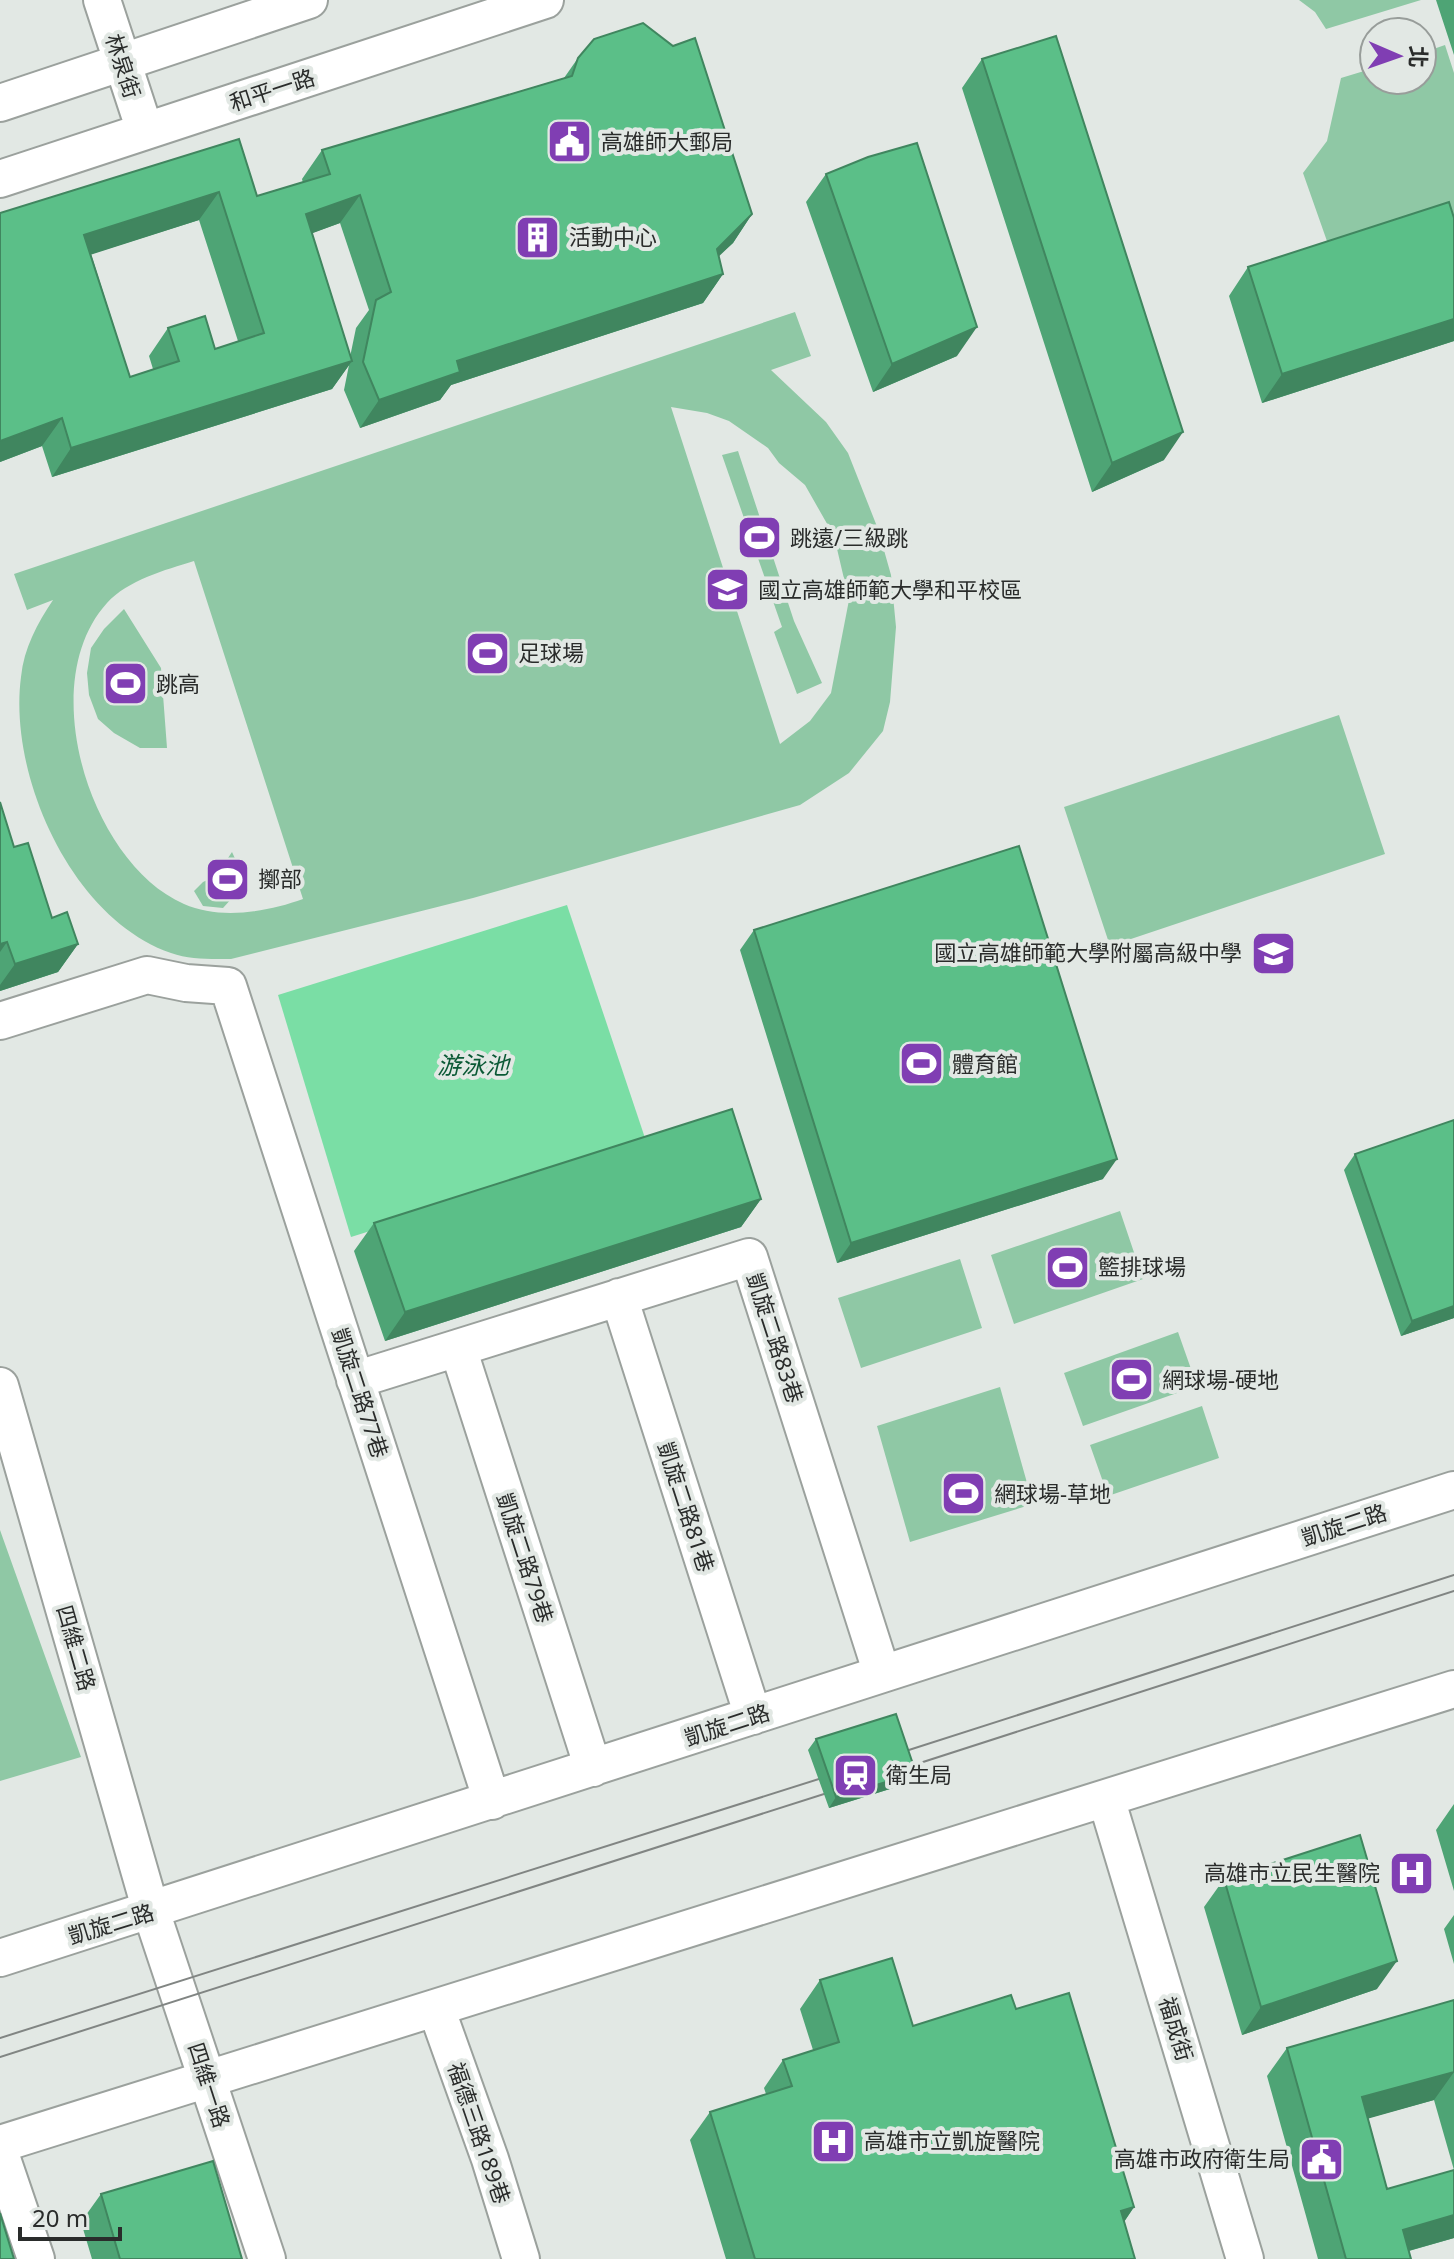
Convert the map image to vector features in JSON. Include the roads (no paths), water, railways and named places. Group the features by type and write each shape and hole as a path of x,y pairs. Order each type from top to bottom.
{"street":[{"name":"林泉街","path":"102,0 145,131"},
{"path":"0,103 122,65 309,0"},
{"name":"和平一路","path":"0,179 545,0"},
{"name":"凱旋二路77巷","path":"0,1021 147,975 186,983 228,986 492,1801"},
{"name":"凱旋二路83巷","path":"355,1380 749,1257 882,1674"},
{"name":"凱旋二路81巷","path":"619,1297 753,1716"},
{"name":"凱旋二路79巷","path":"458,1348 593,1768"},
{"name":"四維二路","path":"0,1386 151,1911"},
{"name":"凱旋二路","path":"0,1958 1454,1490"},
{"path":"0,2144 1454,1689"},
{"name":"福成街","path":"1106,1798 1245,2259"},
{"name":"四維一路","path":"151,1911 267,2259"},
{"name":"福德三路189巷","path":"436,2008 490,2159 521,2259"},
{"path":"0,2153 36,2259"}],"water":[{"name":"游泳池","path":"567,905 647,1144 351,1237 278,995"}],"tram line":[{"path":"887,1757 1454,1575"},
{"path":"892,1772 1454,1591"},
{"path":"0,2038 841,1772"},
{"path":"0,2057 846,1787"}],"place":[{"name":"高雄師大郵局","path":"570,142"},
{"name":"活動中心","path":"538,237"},
{"name":"跳遠/三級跳","path":"759,538"},
{"name":"國立高雄師範大學和平校區","path":"727,590"},
{"name":"足球場","path":"487,653"},
{"name":"跳高","path":"125,684"},
{"name":"擲部","path":"227,879"},
{"name":"國立高雄師範大學附屬高級中學","path":"1273,953"},
{"name":"體育館","path":"921,1064"},
{"name":"籃排球場","path":"1067,1267"},
{"name":"網球場-硬地","path":"1131,1380"},
{"name":"網球場-草地","path":"963,1494"},
{"name":"衛生局","path":"855,1775"},
{"name":"高雄市立民生醫院","path":"1411,1873"},
{"name":"高雄市立凱旋醫院","path":"833,2141"},
{"name":"高雄市政府衛生局","path":"1321,2159"}]}
